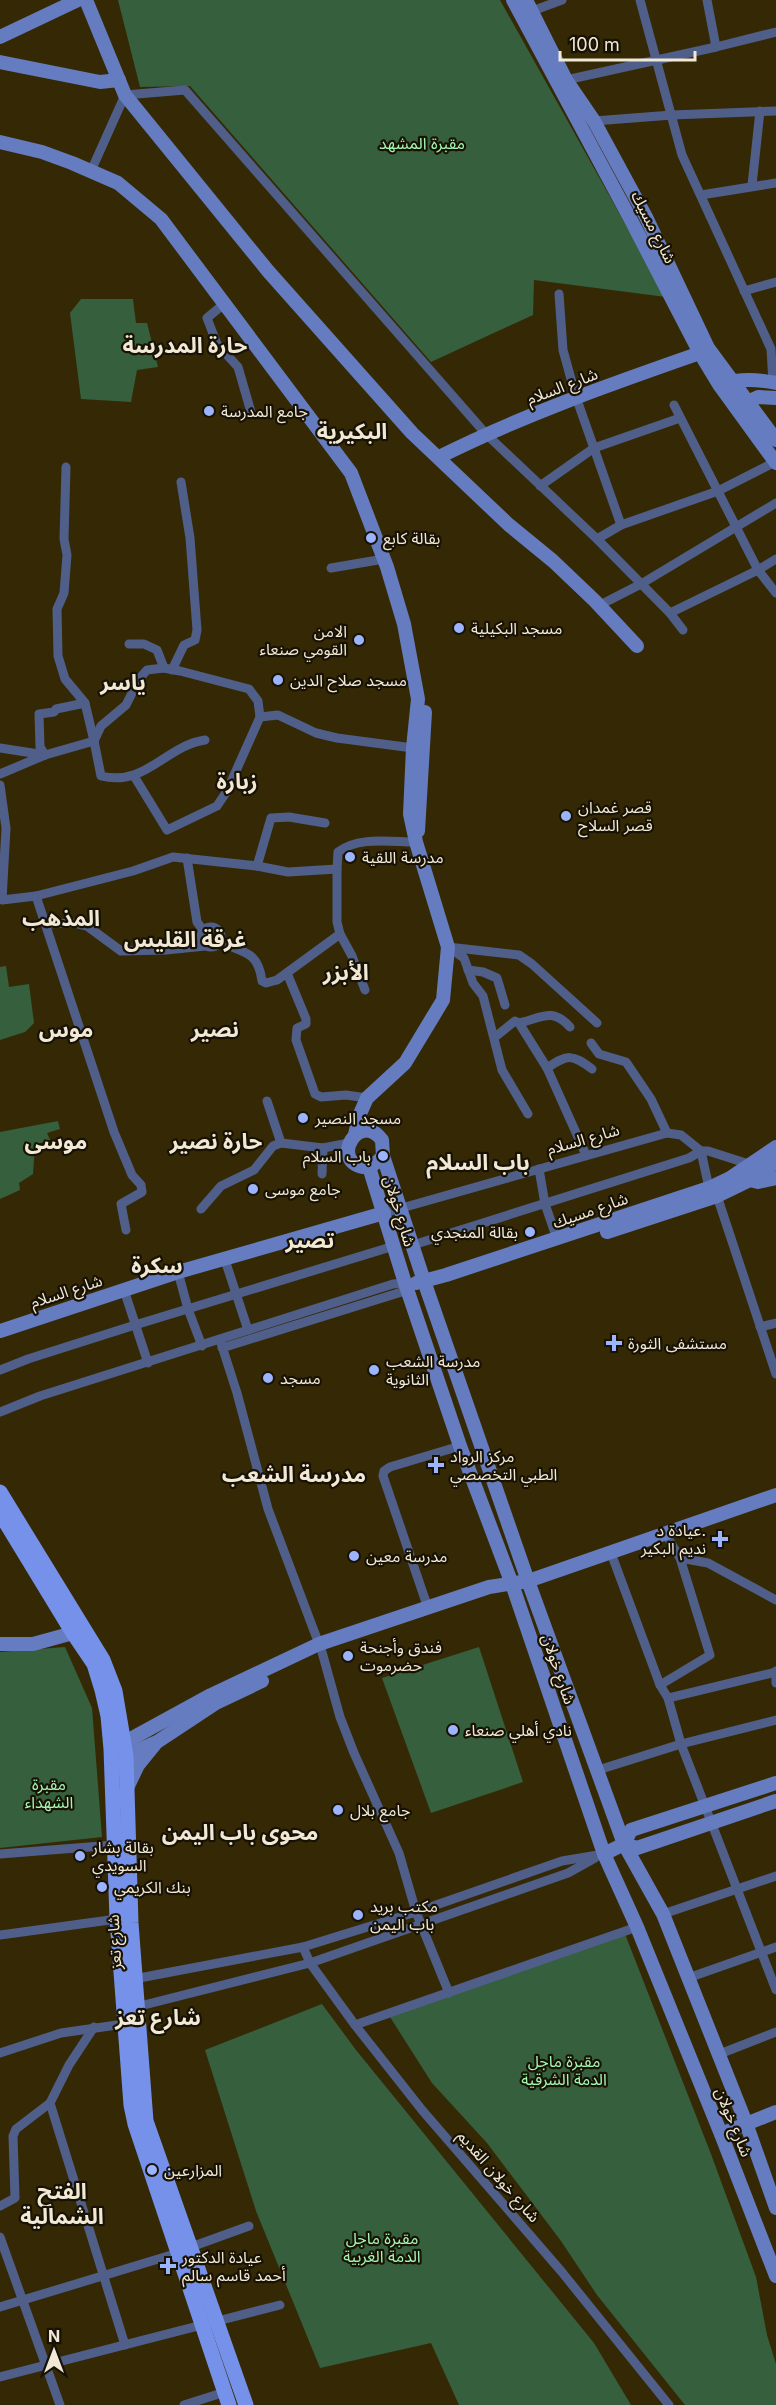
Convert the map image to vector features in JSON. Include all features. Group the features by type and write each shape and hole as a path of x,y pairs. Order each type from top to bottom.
{"main road":[{"name":"شارع تعز","path":"0,1492 104,1660 115,1691 118,1752 114,1845 117,1919 131,2105 140,2123 209,2322 246,2405"},
{"name":"شارع تعز","path":"0,1513 94,1664 127,1790 140,2123"},
{"name":"شارع تعز","path":"209,2322 227,2399"}],"street":[{"path":"0,37 78,0"},
{"path":"86,0 125,95 268,271 412,433 509,525 553,561 600,605 637,646"},
{"name":"شارع مسيك","path":"513,0 526,9 567,80 594,121 646,217 726,384"},
{"path":"526,9 562,0"},
{"path":"640,0 682,155 771,349 774,383 726,384"},
{"path":"707,0 716,47"},
{"name":"شارع مسيك","path":"526,9 700,353 742,404 776,440"},
{"path":"567,80 776,32"},
{"path":"0,62 100,82 119,80"},
{"path":"125,95 185,90 486,434 597,539 670,612 683,630"},
{"path":"91,171 125,95"},
{"path":"752,185 760,111"},
{"path":"594,121 776,111"},
{"path":"0,142 42,152 118,183 161,219 351,473 384,559 404,624 418,699 410,814 416,842 448,947 443,1000 405,1063 364,1103 348,1149 352,1160 363,1167 369,1167 383,1156 384,1145 374,1133 364,1103 346,1095 321,1097 315,1094 295,1032 297,1028 306,1024 306,1019 287,973"},
{"path":"701,195 752,185 776,183"},
{"path":"744,291 776,282"},
{"path":"559,294 563,350 576,397 621,525"},
{"path":"225,303 207,318 217,344 238,368 251,412"},
{"name":"شارع السلام","path":"439,458 486,434 576,397 700,353"},
{"path":"742,404 758,397 776,398"},
{"name":"شارع مسيك","path":"742,404 775,463"},
{"path":"674,405 758,570 776,593"},
{"path":"540,486 594,448 680,418"},
{"path":"597,539 621,525 718,490 775,463"},
{"path":"66,467 64,539 67,555 64,593 57,609 58,657 65,679 85,704 101,776 114,779 134,776 174,752 205,740"},
{"path":"168,669 184,645 195,640 197,630 190,538 181,482"},
{"path":"359,494 377,517 396,563 426,699 420,815 416,842"},
{"path":"600,605 641,584 776,504"},
{"path":"331,568 384,559"},
{"path":"670,612 776,559"},
{"path":"129,644 144,644 157,650 168,669"},
{"path":"0,774 45,755 94,741 101,726 126,705 139,679 147,670 168,669 249,689 258,701 260,717 227,791 217,806 167,830 134,776"},
{"path":"45,755 40,747 39,714 85,704"},
{"path":"260,717 278,715 316,733 413,748"},
{"path":"0,748 45,755"},
{"path":"0,785 6,828 2,900 36,896 133,871 173,857 257,866 288,872 337,869"},
{"path":"257,866 271,818 289,817 325,823"},
{"path":"364,990 337,922 338,852 347,845 358,842 416,842"},
{"path":"187,858 197,922 203,930"},
{"path":"36,896 114,1132 132,1175 141,1185 142,1192 122,1204 126,1230"},
{"path":"45,924 74,923 87,926 121,951 215,947 220,942 221,934 217,929 210,927 203,930 200,937 205,946"},
{"path":"220,942 254,957 261,970 262,981 266,983 277,980 340,934"},
{"path":"448,947 464,958 473,984 483,996 502,1070 528,1114"},
{"path":"448,947 519,955 597,1023"},
{"path":"468,970 483,972 497,978 505,1005"},
{"path":"495,1037 510,1023 519,1023 550,1014 561,1017 570,1027"},
{"path":"519,1023 547,1068 586,1155"},
{"path":"591,1043 598,1054 626,1062 651,1099 667,1133 681,1134 701,1151 776,1374"},
{"path":"547,1068 567,1057 577,1058 592,1070"},
{"path":"267,1101 281,1143"},
{"path":"201,1209 221,1186 254,1170 273,1146 281,1143 323,1148 352,1139 368,1131 374,1133"},
{"name":"شارع السلام","path":"0,1331 178,1272 667,1133"},
{"path":"322,1174 323,1148"},
{"path":"413,1245 689,1158 701,1151 708,1151 752,1165"},
{"name":"شارع مسيك","path":"425,1285 557,1239 713,1192 752,1165 775,1153"},
{"name":"شارع مسيك","path":"406,1286 425,1285 750,1180 775,1153"},
{"name":"شارع خولان","path":"383,1156 425,1285 528,1581 624,1844 663,1914 717,2055 746,2123 776,2208"},
{"name":"شارع خولان","path":"369,1167 460,1446 512,1584 604,1854 637,1927 776,2276"},
{"path":"539,1169 545,1204 557,1239"},
{"path":"375,1183 376,1178 381,1174 387,1174 391,1178"},
{"path":"750,1180 758,1182 776,1178"},
{"path":"0,1370 135,1324 394,1246"},
{"path":"225,1260 248,1330"},
{"path":"178,1272 188,1309 202,1346"},
{"path":"221,1344 248,1330 393,1284 406,1286"},
{"path":"0,1412 40,1396 202,1346 221,1344 406,1286"},
{"path":"124,1290 148,1363"},
{"path":"760,1327 776,1323"},
{"path":"221,1344 268,1509 320,1648 340,1717 399,1853 416,1912 449,1993"},
{"path":"429,1350 446,1344"},
{"path":"428,1608 383,1476 384,1471 390,1467 460,1446"},
{"path":"118,1752 214,1699 320,1648 489,1587 528,1581 776,1495"},
{"path":"660,1685 710,1655 680,1557 665,1533"},
{"path":"611,1553 660,1685 668,1698 681,1744 776,1990"},
{"path":"680,1557 708,1563 776,1600"},
{"path":"320,1648 493,1596 512,1584"},
{"path":"0,1644 33,1644 73,1633"},
{"path":"668,1698 776,1671 776,1683"},
{"path":"127,1790 138,1765 157,1742 214,1699"},
{"path":"598,1770 681,1744 776,1720"},
{"path":"118,1752 157,1742"},
{"path":"136,2007 310,1963 568,1873 624,1844 632,1830 776,1783"},
{"path":"624,1844 637,1848 776,1801"},
{"path":"0,1854 114,1845"},
{"path":"134,1979 303,1947 416,1912 562,1862 604,1854"},
{"path":"663,1914 776,1876"},
{"path":"0,1935 117,1919"},
{"path":"355,2025 637,1927"},
{"name":"شارع خولان القديم","path":"303,1947 310,1963 355,2025 422,2110 561,2271 669,2405"},
{"path":"688,1978 776,1947"},
{"path":"0,2053 61,2033 124,2024"},
{"path":"0,2206 15,2198 13,2136 16,2129 50,2103 69,2065 94,2027"},
{"path":"717,2055 776,2032"},
{"path":"50,2103 125,2345"},
{"path":"721,2134 776,2112"},
{"path":"0,2307 184,2250 249,2226"},
{"path":"0,2237 60,2405"},
{"path":"0,2377 280,2305"},
{"path":"184,2405 227,2399"}],"green space":[{"name":"مقبرة المشهد","path":"118,0 500,0 666,297 534,280 533,315 431,362 190,86 140,87"},
{"path":"81,299 133,299 136,323 147,323 158,367 137,370 131,402 81,399 70,313"},
{"path":"6,966 9,987 29,984 34,1023 25,1032 0,1040 0,967"},
{"path":"58,1121 60,1129 47,1133 50,1140 35,1145 33,1174 19,1183 20,1190 0,1199 0,1132"},
{"name":"مقبرة الشهداء","path":"65,1647 92,1708 102,1837 0,1848 0,1652"},
{"name":"نادي أهلي صنعاء","path":"479,1647 523,1782 431,1813 382,1678"},
{"name":"مقبرة ماجل الدمة الشرقية","path":"625,1934 711,2154 756,2277 767,2335 776,2364 776,2405 685,2405 597,2295 561,2241 487,2143 432,2083 390,2017"},
{"name":"مقبرة ماجل الدمة الغربية","path":"322,2004 356,2050 594,2343 631,2405 459,2405 431,2343 320,2368 256,2211 205,2050"}],"place":[{"name":"جامع المدرسة","path":"209,411"},
{"name":"بقالة كابع","path":"371,538"},
{"name":"مسجد البكيلية","path":"459,628"},
{"name":"الامن القومي صنعاء","path":"359,640"},
{"name":"مسجد صلاح الدين","path":"278,680"},
{"name":"قصر غمدان قصر السلاح","path":"566,816"},
{"name":"مدرسة اللقية","path":"350,857"},
{"name":"مسجد النصير","path":"303,1118"},
{"name":"باب السلام","path":"383,1156"},
{"name":"جامع موسى","path":"253,1189"},
{"name":"بقالة المنجدي","path":"530,1232"},
{"name":"مستشفى الثورة","path":"614,1343"},
{"name":"مدرسة الشعب الثانوية","path":"374,1370"},
{"name":"مسجد","path":"268,1378"},
{"name":"مركز الرواد الطبي التخصصي","path":"436,1465"},
{"name":"عيادة د. نديم البكير","path":"720,1539"},
{"name":"مدرسة معين","path":"354,1556"},
{"name":"فندق وأجنحة حضرموت","path":"348,1656"},
{"name":"نادي أهلي صنعاء","path":"453,1730"},
{"name":"جامع بلال","path":"338,1810"},
{"name":"بقالة بشار السويدي","path":"80,1856"},
{"name":"بنك الكريمي","path":"102,1887"},
{"name":"مكتب بريد باب اليمن","path":"358,1915"},
{"name":"المزارعين","path":"152,2170"},
{"name":"عيادة الدكتور أحمد قاسم سالم","path":"168,2266"}],"district":[{"name":"حارة المدرسة","path":"185,345"},
{"name":"البكيرية","path":"352,431"},
{"name":"ياسر","path":"123,682"},
{"name":"زبارة","path":"237,781"},
{"name":"المذهب","path":"61,918"},
{"name":"غرقة القليس","path":"185,939"},
{"name":"الأبزر","path":"346,972"},
{"name":"موس","path":"66,1029"},
{"name":"نصير","path":"215,1029"},
{"name":"موسى","path":"56,1141"},
{"name":"حارة نصير","path":"216,1141"},
{"name":"باب السلام","path":"478,1162"},
{"name":"تصير","path":"310,1240"},
{"name":"سكرة","path":"157,1265"},
{"name":"مدرسة الشعب","path":"294,1474"},
{"name":"محوى باب اليمن","path":"240,1832"},
{"name":"شارع تعز","path":"158,2017"},
{"name":"الفتح الشمالية","path":"62,2204"}]}
